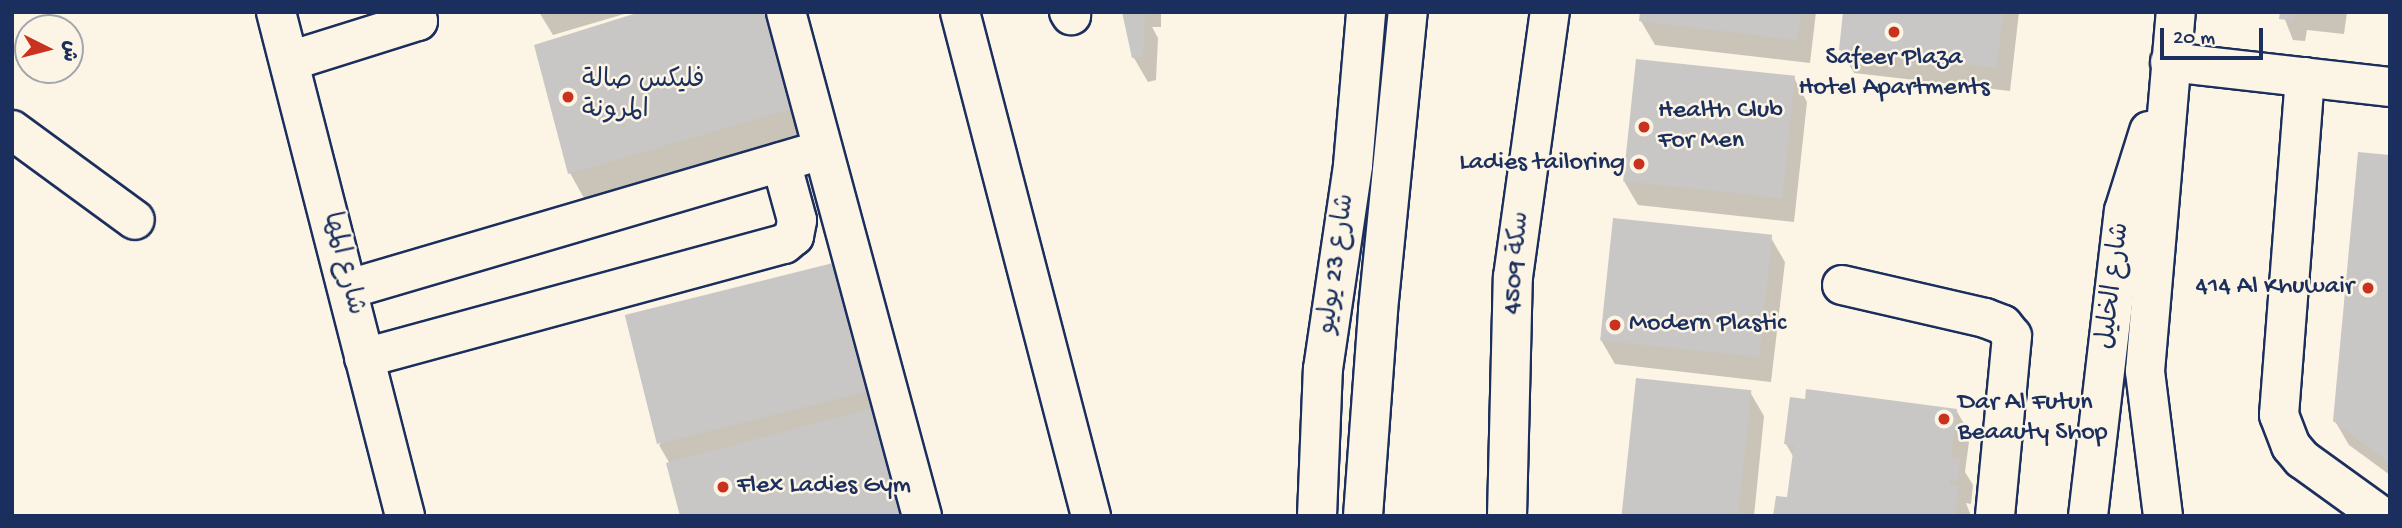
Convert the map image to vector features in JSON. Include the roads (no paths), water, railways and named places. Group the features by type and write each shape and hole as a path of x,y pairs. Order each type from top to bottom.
{"street":[{"name":"شارع المها","path":"276,12 405,516"},
{"path":"290,61 418,20 416,12"},
{"path":"786,12 922,516"},
{"path":"960,12 1091,516"},
{"name":"شارع 23 يوليو","path":"1317,516 1323,369 1353,165 1366,12"},
{"name":"شارع 23 يوليو","path":"1363,516 1378,310 1409,12"},
{"name":"سكة 4509","path":"1507,516 1513,277 1550,12"},
{"name":"شارع الخليل","path":"2163,516 2145,371 2176,12"},
{"path":"2170,62 2390,87"},
{"name":"شارع الخليل","path":"2088,516 2124,211 2170,62"},
{"path":"2305,77 2279,415 2291,446 2302,459 2381,516"},
{"path":"12,130 135,220"},
{"path":"349,289 823,150"},
{"path":"364,358 784,244 794,236 797,220 781,162"},
{"path":"1842,285 1985,317 2003,325 2012,336 1995,516"}],"place":[{"name":"Safeer Plaza Hotel Apartments","path":"1894,32"},
{"name":"فليكس صالة المرونة","path":"568,97"},
{"name":"Health Club For Men","path":"1644,127"},
{"name":"Ladies tailoring","path":"1639,164"},
{"name":"414 Al Khuwair","path":"2368,288"},
{"name":"Modern Plastic","path":"1615,325"},
{"name":"Dar Al Futun Beaauty Shop","path":"1944,419"},
{"name":"Flex Ladies Gym","path":"723,487"}]}
